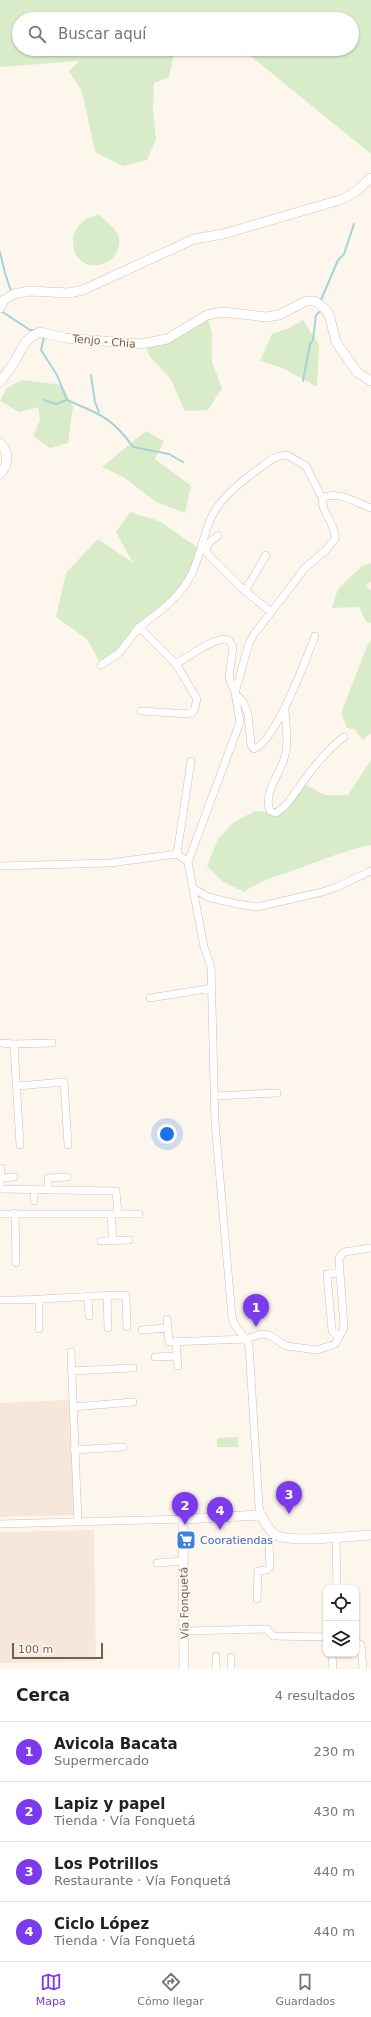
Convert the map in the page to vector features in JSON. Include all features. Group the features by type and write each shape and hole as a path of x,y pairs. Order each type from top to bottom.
{"street":[{"path":"0,308 4,300 14,294 29,291 69,293 83,290 194,239 223,234 343,199 355,192 371,178"},
{"name":"Tenjo - Chia","path":"0,382 14,363 24,344 32,336 40,332 65,338 141,344 167,339 207,315 223,312 266,317 279,315 306,301 315,301 326,310 336,342 342,352 358,373 371,381"},
{"path":"0,443 3,446 8,460 5,468 0,474"},
{"path":"101,665 119,653 139,627 174,599 183,588 189,579 210,520 216,509 234,489 270,459 287,456 306,466 323,498 322,504 334,530 335,539 325,551 305,568 249,643 234,693"},
{"path":"323,498 329,494 371,508"},
{"path":"218,536 208,543 206,547 207,553 245,591 271,612"},
{"path":"245,591 266,555"},
{"path":"139,627 176,664 197,699 194,711 188,714 141,711"},
{"path":"234,693 244,703 248,714 251,745 254,749 262,744 274,728 316,636"},
{"path":"176,664 206,646 224,639 229,640 233,647 229,677 240,722 188,862 204,947 211,966 215,1122 232,1317 234,1326 246,1339 249,1346 258,1506 261,1515 275,1534 282,1538 308,1539 336,1536 371,1535"},
{"path":"285,704 288,746 271,788 268,806 270,812 276,813 292,799 322,756 344,737"},
{"path":"177,854 191,761"},
{"path":"0,866 110,862 177,854 188,862"},
{"path":"193,888 208,897 257,907 322,892 337,887 371,871"},
{"path":"195,901 208,897"},
{"path":"150,998 212,988"},
{"path":"0,1043 52,1043"},
{"path":"14,1044 18,1086 20,1145"},
{"path":"18,1086 64,1082 68,1145"},
{"path":"215,1096 277,1093"},
{"path":"1,1168 0,1188 34,1190 116,1190 113,1240"},
{"path":"1,1178 14,1177"},
{"path":"48,1190 48,1178 67,1177"},
{"path":"34,1190 34,1202"},
{"path":"15,1213 16,1263"},
{"path":"0,1214 139,1214"},
{"path":"101,1241 129,1240"},
{"path":"167,1319 169,1342 246,1339 261,1334 268,1335 286,1346 317,1350 335,1344 344,1328 338,1258 344,1252 371,1248"},
{"path":"339,1337 332,1331 327,1274 340,1273"},
{"path":"107,1295 108,1328"},
{"path":"0,1300 39,1300 126,1295 126,1327"},
{"path":"88,1296 89,1316"},
{"path":"39,1300 40,1329"},
{"path":"142,1330 167,1328"},
{"path":"176,1342 178,1366"},
{"path":"71,1352 78,1522"},
{"path":"155,1357 177,1356"},
{"path":"71,1371 133,1368"},
{"path":"73,1407 133,1402"},
{"path":"74,1450 122,1447"},
{"path":"0,1524 183,1519 261,1515"},
{"name":"Vía Fonquetá","path":"183,1519 184,1669"},
{"path":"257,1599 258,1571 267,1570 270,1567 270,1541 275,1534"},
{"path":"336,1536 337,1585"},
{"path":"157,1563 183,1561"},
{"path":"184,1631 267,1629 273,1636 323,1637"},
{"path":"359,1644 361,1645 363,1669"},
{"path":"216,1656 216,1669"},
{"path":"231,1657 231,1669"},
{"path":"332,1657 333,1669"}],"shaded area":[{"path":"69,1400 75,1515 0,1517 0,1403"},
{"path":"94,1530 96,1661 0,1663 0,1532"}],"green space":[{"path":"0,0 371,0 371,154 251,56 359,56 359,12 12,12 12,56 174,56 169,77 154,83 153,110 156,139 147,160 123,166 95,152 82,91 69,71 79,61 0,67"},
{"path":"99,215 118,234 119,246 111,260 97,265 86,264 78,258 74,249 73,238 77,228 86,220"},
{"path":"207,315 212,334 212,362 222,388 208,410 185,411 170,378 150,357 145,344 152,343"},
{"path":"303,320 319,345 317,387 283,368 260,361 272,334 289,328"},
{"path":"22,380 62,385 73,407 68,443 50,448 33,436 40,420 38,407 19,412 0,401 7,388"},
{"path":"146,431 164,441 155,459 191,486 185,513 156,502 125,478 102,467"},
{"path":"130,512 159,521 200,549 189,579 119,653 101,665 87,639 56,617 66,573 98,539 133,563 116,532"},
{"path":"371,563 371,581 366,586 371,591 371,623 366,622 359,607 332,608 338,589 361,567"},
{"path":"371,640 371,733 363,740 354,729 347,728 341,713 368,644"},
{"path":"371,760 371,845 343,852 263,881 244,892 223,882 207,866 218,839 234,822 255,811 276,813 302,783 325,795 348,795"},
{"path":"238,1437 238,1447 217,1447 217,1438"}],"waterway":[{"path":"323,303 321,300 338,260 344,254 354,224"},
{"path":"0,252 11,291"},
{"path":"303,381 310,344 313,340 316,315 322,310"},
{"path":"1,311 30,330 35,330"},
{"path":"44,337 41,350 57,375 67,400 104,418 118,429 133,447 169,454 183,462"},
{"path":"91,375 95,402 99,412"},
{"path":"44,400 56,404 67,400"}],"place":[{"name":"Avicola Bacata","path":"256,1327"},
{"name":"Los Potrillos","path":"289,1514"},
{"name":"Lapiz y papel","path":"185,1525"},
{"name":"Ciclo López","path":"220,1530"},
{"name":"Cooratiendas","path":"186,1540"}]}
